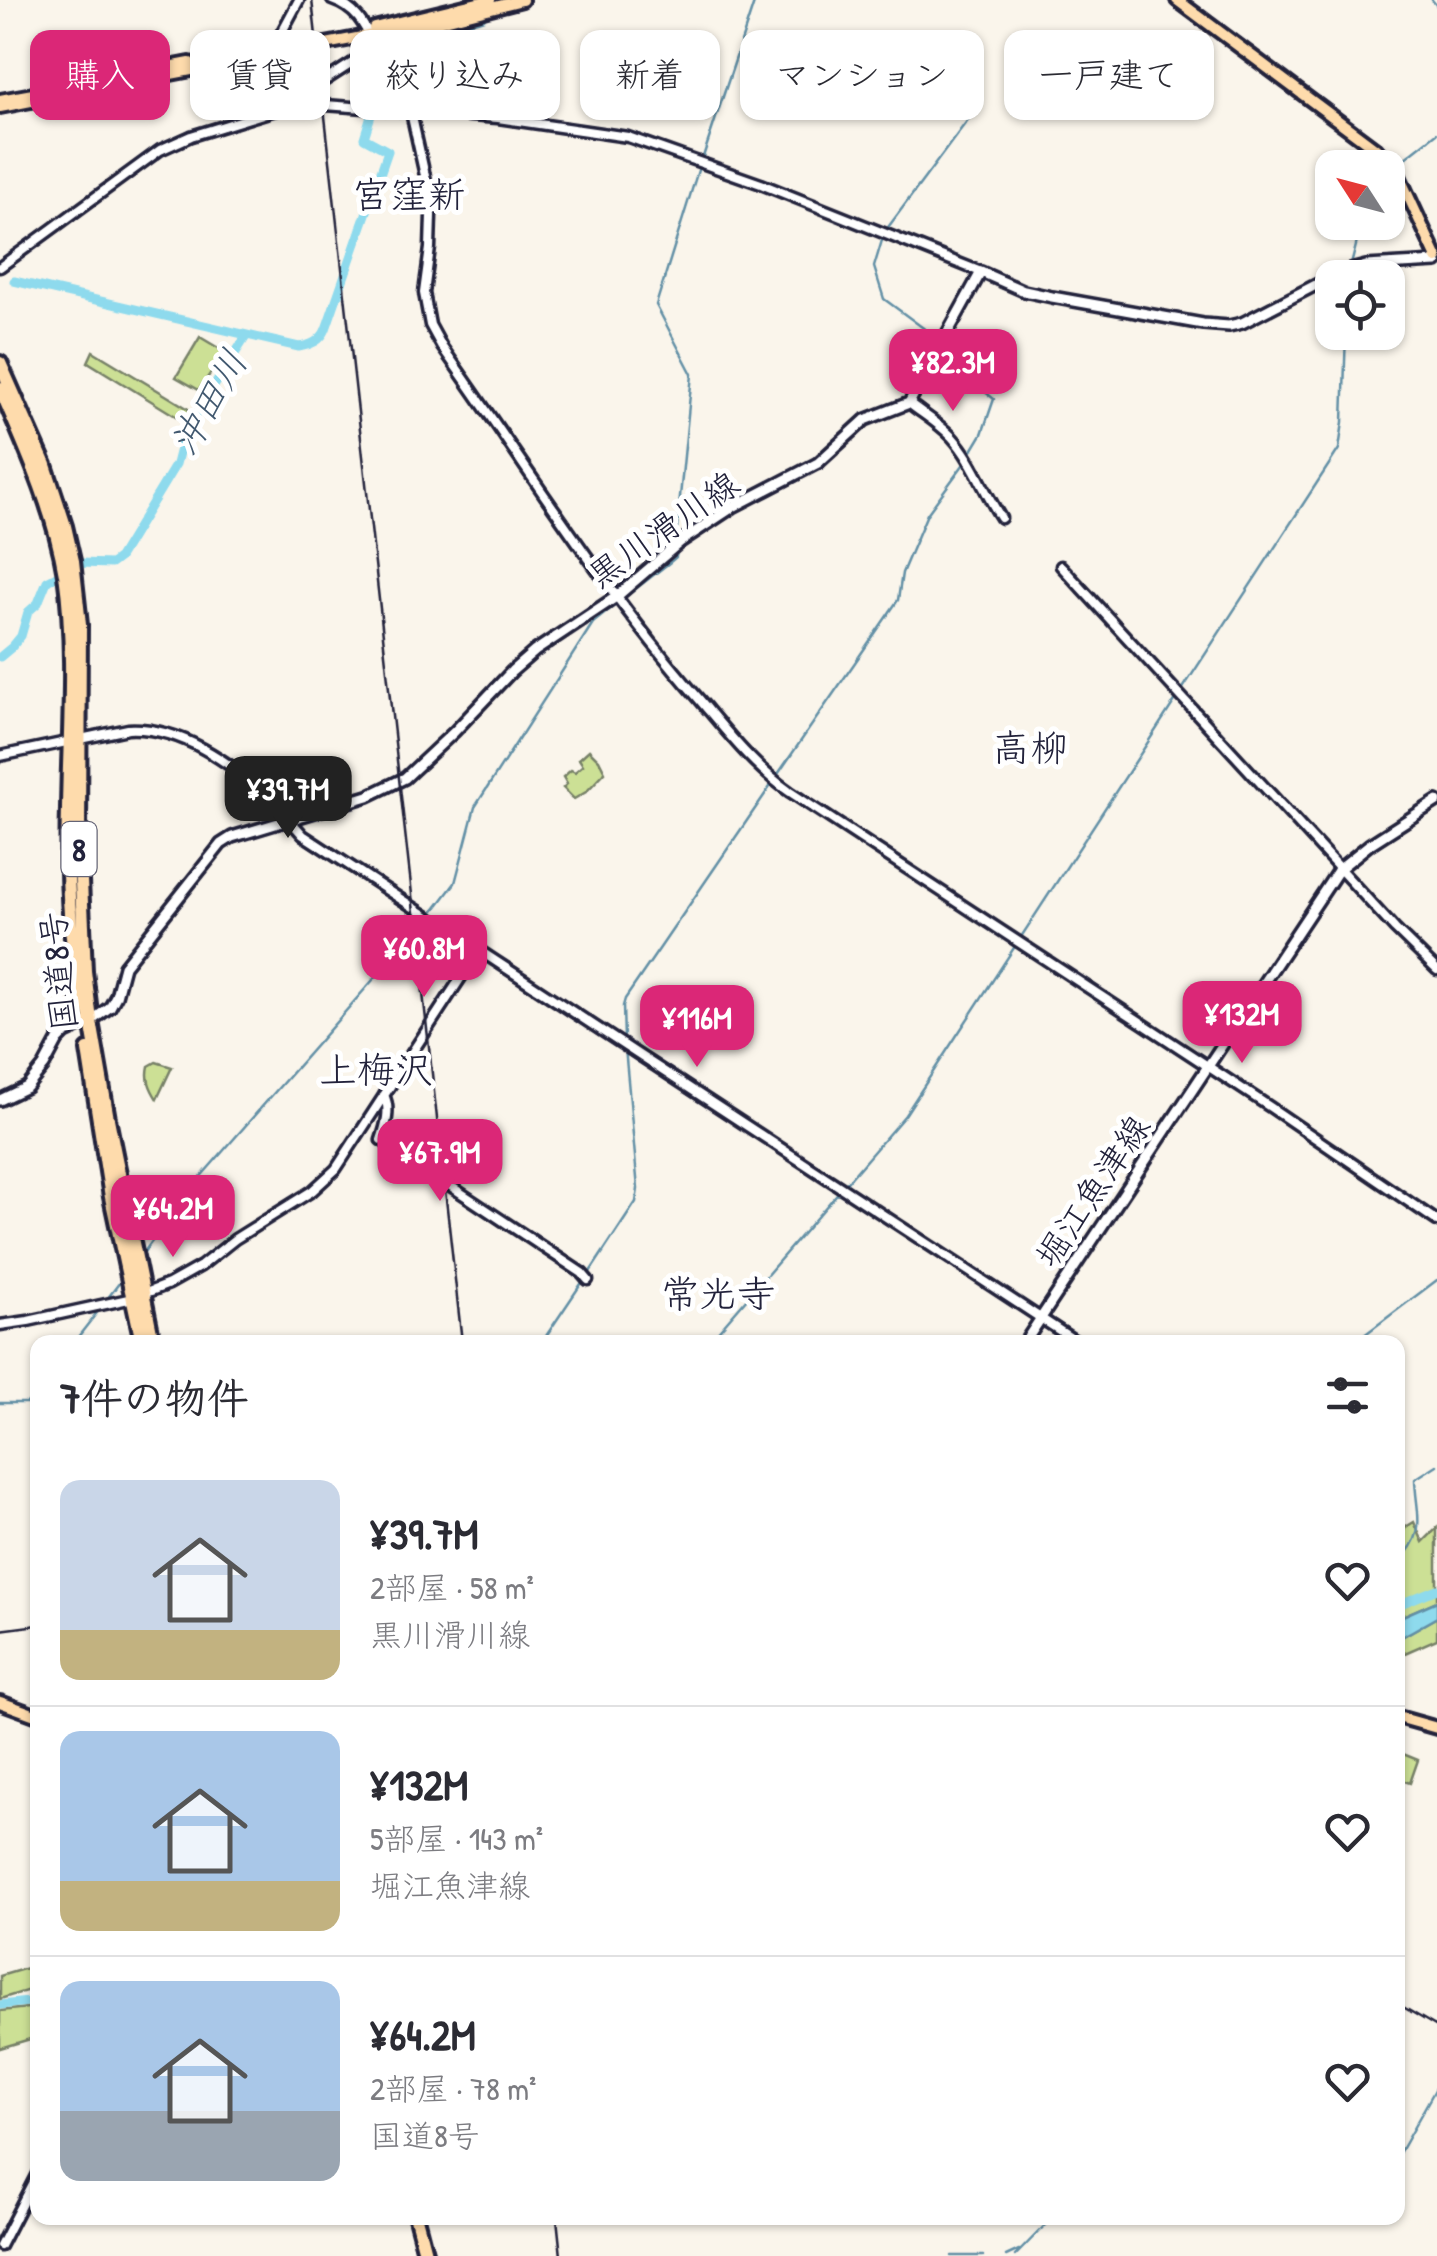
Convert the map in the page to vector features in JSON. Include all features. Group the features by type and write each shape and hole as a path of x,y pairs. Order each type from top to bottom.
{"highway":[{"name":"国道8号","path":"0,363 45,465 72,561 80,625 74,741"},
{"name":"国道8号","path":"0,388 45,497 64,571 88,1022 138,1296 141,1335"},
{"name":"国道8号","path":"138,1296 150,1335"},
{"path":"418,2225 426,2256"},
{"path":"428,2225 435,2256"}],"main road":[{"path":"379,30 490,0"},
{"path":"388,30 429,24 522,0"},
{"path":"908,403 981,272 1052,297 1229,326 1340,272 1437,260 1400,176 1376,149 1178,0"},
{"path":"0,103 350,36"},
{"path":"0,103 190,64"},
{"name":"黒川滑川線","path":"0,1100 26,1086 64,1033 110,1007 124,966 214,849 232,837 368,796 405,778 512,670 616,597 680,542 733,507 818,463 864,420 908,403"},
{"name":"堀江魚津線","path":"1029,1335 1339,868 1437,801"},
{"path":"0,1702 30,1713"},
{"path":"1405,1719 1437,1728"}],"street":[{"path":"282,30 299,0"},
{"path":"332,0 359,15 366,30"},
{"path":"0,267 160,150 243,120"},
{"path":"413,120 431,215 424,293 430,325 616,597 665,661 750,758 774,780 1437,1222"},
{"path":"519,120 628,136 761,184 981,272"},
{"path":"908,403 953,438 1000,518"},
{"path":"1060,566 1437,970"},
{"path":"0,756 142,729 173,734 199,747 289,811 303,836 1066,1335"},
{"path":"0,1325 138,1296 186,1274 312,1192 336,1169 478,950"},
{"path":"384,1095 386,1126 381,1140 588,1280"},
{"path":"0,2246 30,2188"}],"green space":[{"path":"200,337 225,352 199,390 176,377"},
{"path":"93,351 190,411 182,420 88,362"},
{"path":"589,750 605,772 574,799 563,788 567,784 563,777 583,765 579,759"},
{"path":"156,1062 172,1067 157,1099 148,1075 149,1066"},
{"path":"1414,1522 1423,1542 1437,1528 1437,1601 1405,1615 1405,1529"},
{"path":"1437,1617 1437,1639 1405,1653 1405,1635"},
{"path":"1405,1755 1418,1760 1410,1783 1405,1781"},
{"path":"30,1967 30,1990 0,1999 0,1976"},
{"path":"30,2008 30,2039 0,2048 0,2011"}],"water":[{"path":"1437,1601 1437,1617 1405,1635 1405,1615"}],"waterway":[{"path":"702,160 755,0"},
{"path":"1432,0 1437,6"},
{"path":"455,30 488,14"},
{"name":"沖田川","path":"14,281 299,347 311,344 326,329 388,151 364,138 370,120"},
{"path":"886,230 968,120"},
{"path":"1405,158 1437,133"},
{"path":"676,538 692,374 656,305 699,167"},
{"path":"883,237 874,267 884,299 926,330 933,349"},
{"path":"1352,260 1357,240"},
{"name":"沖田川","path":"0,657 21,636 28,612 38,603 47,581 81,563 111,564 119,558 176,464 189,425 247,335"},
{"path":"715,1335 905,1115 1339,449 1345,350"},
{"path":"939,355 994,399 970,454"},
{"path":"776,777 898,600 902,573 927,514 966,461"},
{"path":"624,598 676,557 677,551"},
{"path":"141,1256 197,1181 455,883 475,807 593,623 618,603"},
{"path":"624,1040 625,999 772,784"},
{"path":"588,1275 636,1202 625,1048"},
{"path":"107,1299 123,1278"},
{"path":"1364,1335 1437,1280"},
{"path":"547,1335 583,1281"},
{"path":"79,1335 99,1310"},
{"path":"0,1403 27,1403 30,1399"},
{"path":"1405,1555 1417,1532 1415,1479 1437,1465"},
{"path":"1405,1602 1437,1589"},
{"path":"0,2005 30,2002"},
{"path":"1405,2143 1437,2086"},
{"path":"1015,2256 1045,2225"},
{"path":"1006,2256 1019,2250"},
{"path":"952,2256 983,2256"}],"railway":[{"path":"312,0 461,1335"},
{"path":"0,1630 30,1626"},
{"path":"1405,2008 1437,2027"},
{"path":"558,2225 561,2256"}],"district":[{"name":"宮窪新","path":"409,194"},
{"name":"高柳","path":"1030,747"},
{"name":"上梅沢","path":"376,1069"},
{"name":"常光寺","path":"718,1293"}]}
